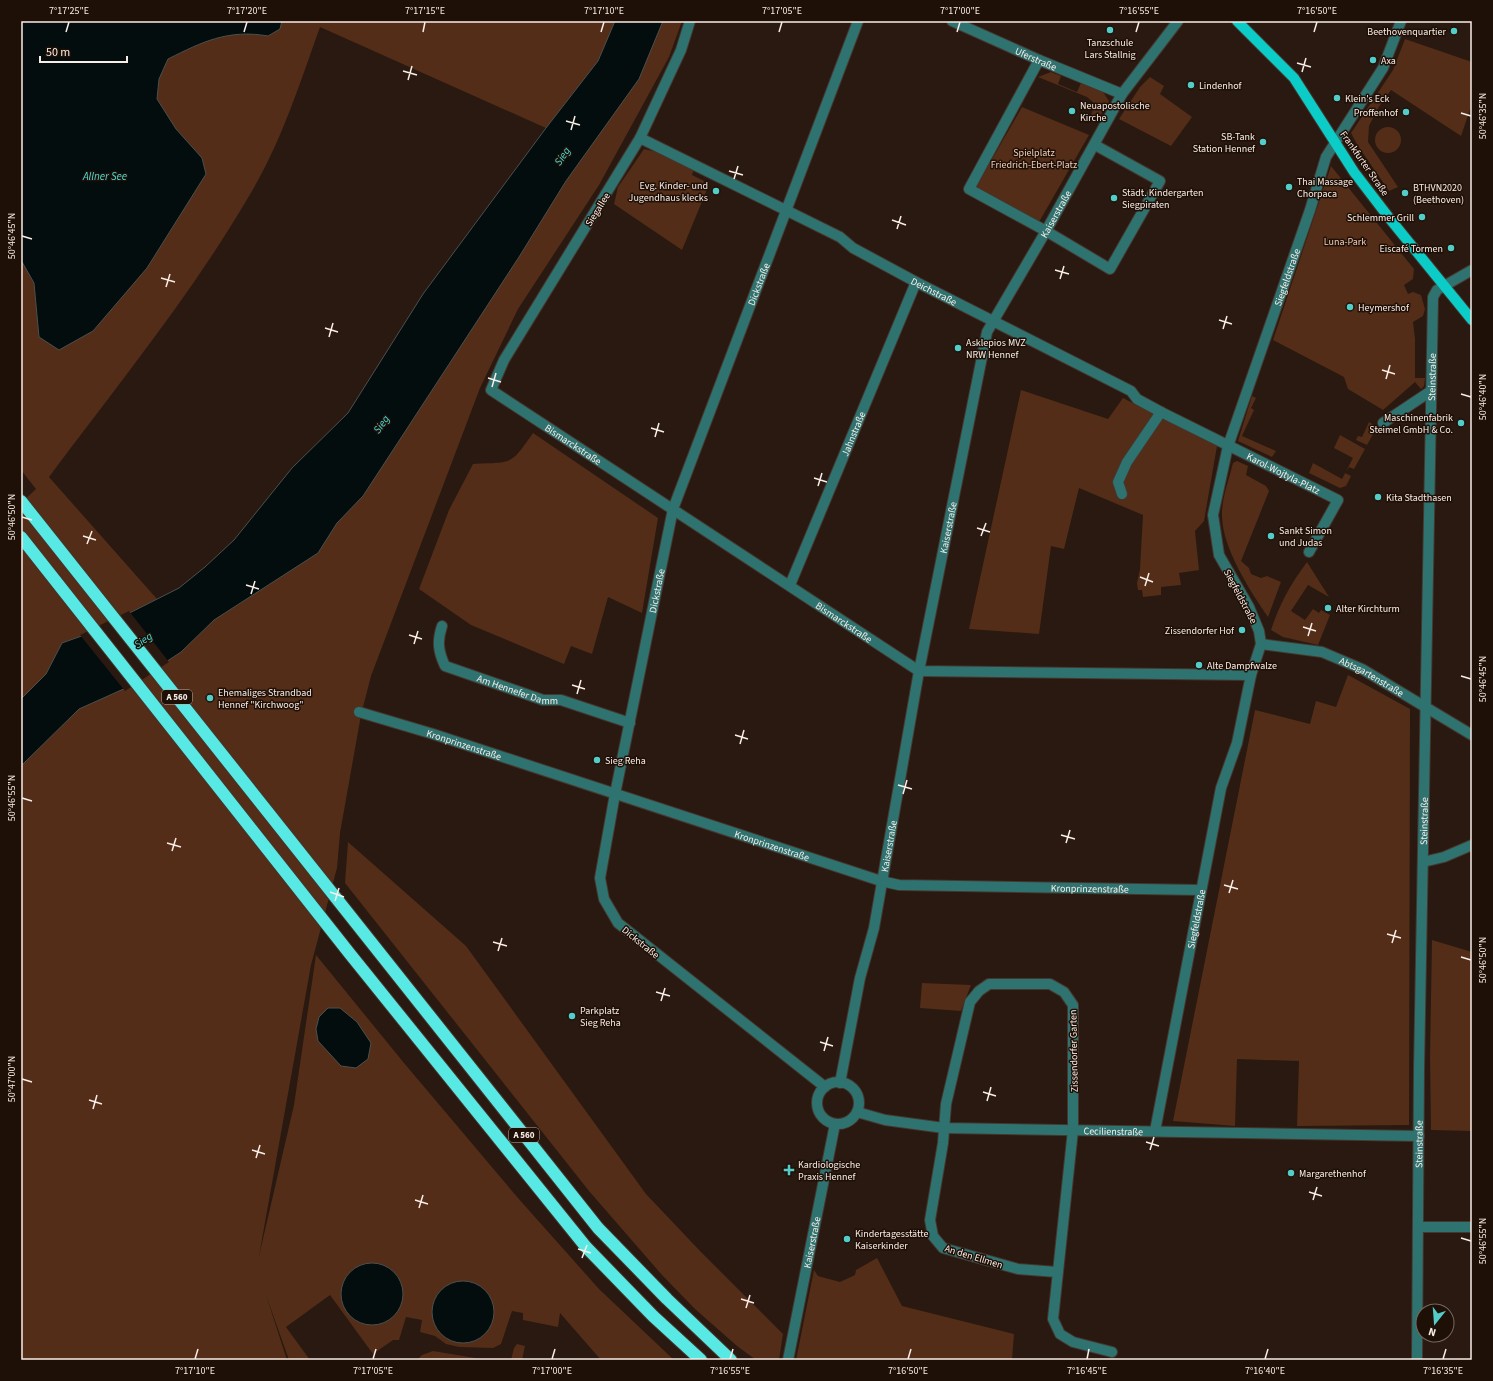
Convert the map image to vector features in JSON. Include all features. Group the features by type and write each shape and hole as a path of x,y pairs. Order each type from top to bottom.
{"highway":[{"name":"A 560","path":"21,501 598,1228 667,1299 732,1360"},
{"name":"A 560","path":"21,537 586,1247 653,1316 701,1360"}],"main road":[{"name":"Frankfurter Straße","path":"1237,21 1294,78 1334,142 1390,219 1472,320"}],"street":[{"name":"Siegallee","path":"491,390 504,360 640,138 682,50 690,21"},
{"name":"Dickstraße","path":"825,1087 618,923 604,899 600,878 615,794 673,509 858,21"},
{"name":"Uferstraße","path":"952,21 1039,60 1122,94"},
{"name":"Kaiserstraße","path":"840,1082 860,978 874,928 881,881 919,671 987,332 1095,145 1122,94 1178,21"},
{"name":"Siegfeldstraße","path":"1155,1131 1221,788 1237,743 1251,675 1261,644 1260,631 1249,607 1219,555 1213,516 1228,446 1310,210 1326,157 1334,142 1383,68 1400,21"},
{"path":"1039,60 969,189 1046,231 1110,269 1160,181 1095,145"},
{"name":"Deichstraße","path":"640,138 840,237 853,248 916,282 994,320 1131,391 1137,398 1228,446"},
{"path":"1443,285 1472,270"},
{"name":"Jahnstraße","path":"790,585 916,282"},
{"name":"Steinstraße","path":"1417,1360 1423,862 1433,297 1437,290 1443,285"},
{"name":"Bismarckstraße","path":"491,390 919,671"},
{"path":"1383,423 1431,391"},
{"path":"1122,494 1118,482 1127,462 1162,412"},
{"name":"Karol-Wojtyla-Platz","path":"1228,446 1338,500 1309,552"},
{"name":"Am Hennefer Damm","path":"442,626 438,636 438,652 446,666 543,700 560,700 630,723"},
{"name":"Abtsgartenstraße","path":"1261,644 1322,652 1362,669 1472,735"},
{"path":"919,671 1251,675"},
{"name":"Kronprinzenstraße","path":"359,712 434,734 899,886 1201,890"},
{"path":"1423,862 1444,857 1472,845"},
{"name":"Zissendorfer Garten","path":"944,1128 946,1104 970,1002 979,991 989,984 1050,984 1064,992 1073,1005 1073,1130"},
{"path":"840,1082 852,1088 859,1099 857,1112 845,1123 835,1124 824,1119 818,1109 818,1097 825,1087 830,1084 840,1082"},
{"name":"Cecilienstraße","path":"857,1112 900,1123 944,1128 1419,1136"},
{"name":"Kaiserstraße","path":"788,1360 835,1124"},
{"name":"An den Ellmen","path":"944,1128 930,1220 933,1236 943,1248 1018,1270 1057,1272"},
{"path":"1073,1130 1053,1319 1060,1334 1073,1342 1112,1352"},
{"path":"1418,1227 1472,1227"}],"green space":[{"path":"282,21 615,21 598,61 546,128 320,27 298,90 281,131 263,172 252,191 205,266 180,302 49,477 157,599 90,633 62,643 46,674 21,699 21,503 36,489 21,470 21,260 34,283 39,337 93,331 147,268 206,174 202,158 176,129 157,99 159,79 168,59 216,38 240,34 268,36 280,29"},
{"path":"663,21 682,21 669,57 599,185 518,309 480,388 371,676 361,715 340,833 337,868 311,965 259,1256 294,1105 316,955 404,1063 518,1198 599,1289 674,1360 601,1360 560,1313 558,1327 523,1320 523,1313 512,1311 501,1344 493,1348 459,1347 446,1344 435,1336 420,1332 422,1320 406,1317 399,1340 393,1340 373,1354 330,1295 286,1327 310,1360 289,1360 266,1295 287,1360 21,1360 21,766 79,709 128,687 181,652 214,620 318,553 337,523 363,496 519,257 566,181 639,79"},
{"path":"1405,39 1472,62 1472,104 1461,136 1391,90 1378,108 1369,126 1368,142 1398,187 1389,191 1358,146 1351,133 1393,70"},
{"path":"1051,72 1061,76 1058,84 1077,92 1081,83 1103,92 1109,101 1099,118 1091,115 1095,104 1087,97 1038,77"},
{"path":"1150,77 1164,86 1160,94 1192,117 1171,146 1119,119 1140,87"},
{"name":"Spielplatz Friedrich-Ebert-Platz","path":"1022,107 1089,135 1039,222 976,187"},
{"path":"1388,127 1397,131 1401,140 1397,149 1388,153 1379,149 1375,140 1379,131"},
{"path":"644,149 661,153 694,169 692,175 704,181 703,184 708,187 682,250 614,204 618,187"},
{"name":"Luna-Park","path":"1331,166 1414,269 1413,279 1404,285 1408,294 1413,292 1421,295 1425,309 1423,316 1413,322 1415,339 1415,378 1425,378 1424,386 1421,389 1415,382 1383,410 1348,389 1344,377 1273,340"},
{"path":"1021,390 1108,419 1123,398 1217,446 1204,521 1195,531 1199,570 1179,573 1181,585 1161,587 1161,595 1143,597 1142,590 1138,590 1137,583 1140,569 1143,515 1079,488 1064,549 1051,546 1039,634 969,629"},
{"path":"1252,396 1256,398 1251,408 1254,410 1242,436 1276,451 1272,457 1238,441"},
{"path":"1369,422 1377,427 1367,445 1356,440 1358,436 1362,437"},
{"path":"533,433 658,518 642,613 608,597 592,654 571,646 564,664 471,625 419,589 449,510 473,464 496,463 509,460 520,451"},
{"path":"1340,435 1365,449 1354,469 1349,467 1346,472 1353,458 1334,448"},
{"path":"1237,461 1248,466 1246,475 1266,486 1269,491 1241,561 1249,568 1251,574 1261,578 1267,576 1281,582 1268,617 1253,595 1232,556 1224,529 1222,510 1224,497 1233,463"},
{"path":"1313,463 1342,479 1345,473 1351,476 1346,486 1340,488 1309,473"},
{"path":"1307,562 1329,597 1308,585 1291,611 1305,620 1313,609 1319,613 1321,610 1330,615 1318,645 1283,637 1271,630 1286,594"},
{"path":"1348,675 1410,709 1409,1125 1297,1126 1299,1061 1237,1059 1235,1126 1173,1121 1255,710 1310,724 1316,701 1336,707"},
{"path":"348,842 466,946 646,1194 700,1251 783,1334 779,1360 756,1360 737,1346 695,1309 662,1275 589,1191 345,883"},
{"path":"1432,940 1472,952 1472,1131 1431,1130 1430,1056"},
{"path":"922,983 971,985 961,1011 920,1008"},
{"path":"877,1258 902,1306 1014,1334 1012,1360 796,1360 814,1270 818,1276 840,1282 855,1275 856,1270"},
{"path":"517,1344 525,1346 522,1360 511,1360 514,1348"},
{"path":"433,1351 484,1360 417,1360 422,1355"}],"water":[{"name":"Allner See","path":"21,21 282,21 280,29 268,36 240,34 216,38 192,47 168,59 159,79 157,99 176,129 202,158 206,174 147,268 93,331 59,350 39,337 34,283 21,260"},
{"name":"Sieg","path":"615,21 663,21 639,79 566,181 519,257 363,496 337,523 318,553 214,620 181,652 128,687 79,709 21,766 21,699 46,674 62,643 90,633 179,588 205,567 234,540 292,468 348,413 423,294 546,128 598,61"},
{"path":"328,1008 340,1008 357,1022 371,1043 368,1059 356,1068 341,1066 318,1041 316,1029 319,1017"},
{"path":"372,1263 389,1268 394,1272 398,1277 403,1294 398,1311 394,1316 389,1320 372,1325 355,1320 350,1316 346,1311 341,1294 346,1277 350,1272 355,1268"},
{"path":"457,1281 469,1281 485,1290 492,1300 494,1312 492,1324 485,1334 469,1343 457,1343 446,1338 437,1329 432,1318 432,1306 437,1295 446,1286"}],"pier":[{"path":"129,611 169,662 125,691 80,635"}],"place":[{"name":"Tanzschule Lars Stallnig","path":"1110,30"},
{"name":"Beethovenquartier","path":"1454,31"},
{"name":"Axa","path":"1373,60"},
{"name":"Lindenhof","path":"1191,85"},
{"name":"Klein's Eck","path":"1337,98"},
{"name":"Neuapostolische Kirche","path":"1072,111"},
{"name":"Proffenhof","path":"1406,112"},
{"name":"SB-Tank Station Hennef","path":"1263,142"},
{"name":"Thai Massage Chorpaca","path":"1289,187"},
{"name":"Evg. Kinder- und Jugendhaus klecks","path":"716,191"},
{"name":"BTHVN2020 (Beethoven)","path":"1405,193"},
{"name":"Städt. Kindergarten Siegpiraten","path":"1114,198"},
{"name":"Schlemmer Grill","path":"1422,217"},
{"name":"Eiscafé Tormen","path":"1451,248"},
{"name":"Heymershof","path":"1350,307"},
{"name":"Asklepios MVZ NRW Hennef","path":"958,348"},
{"name":"Maschinenfabrik Steimel GmbH & Co.","path":"1461,423"},
{"name":"Kita Stadthasen","path":"1378,497"},
{"name":"Sankt Simon und Judas","path":"1271,536"},
{"name":"Alter Kirchturm","path":"1328,608"},
{"name":"Zissendorfer Hof","path":"1242,630"},
{"name":"Alte Dampfwalze","path":"1199,665"},
{"name":"Ehemaliges Strandbad Hennef \"Kirchwoog\"","path":"210,698"},
{"name":"Sieg Reha","path":"597,760"},
{"name":"Parkplatz Sieg Reha","path":"572,1016"},
{"name":"Kardiologische Praxis Hennef","path":"789,1170"},
{"name":"Margarethenhof","path":"1291,1173"},
{"name":"Kindertagesstätte Kaiserkinder","path":"847,1239"}]}
